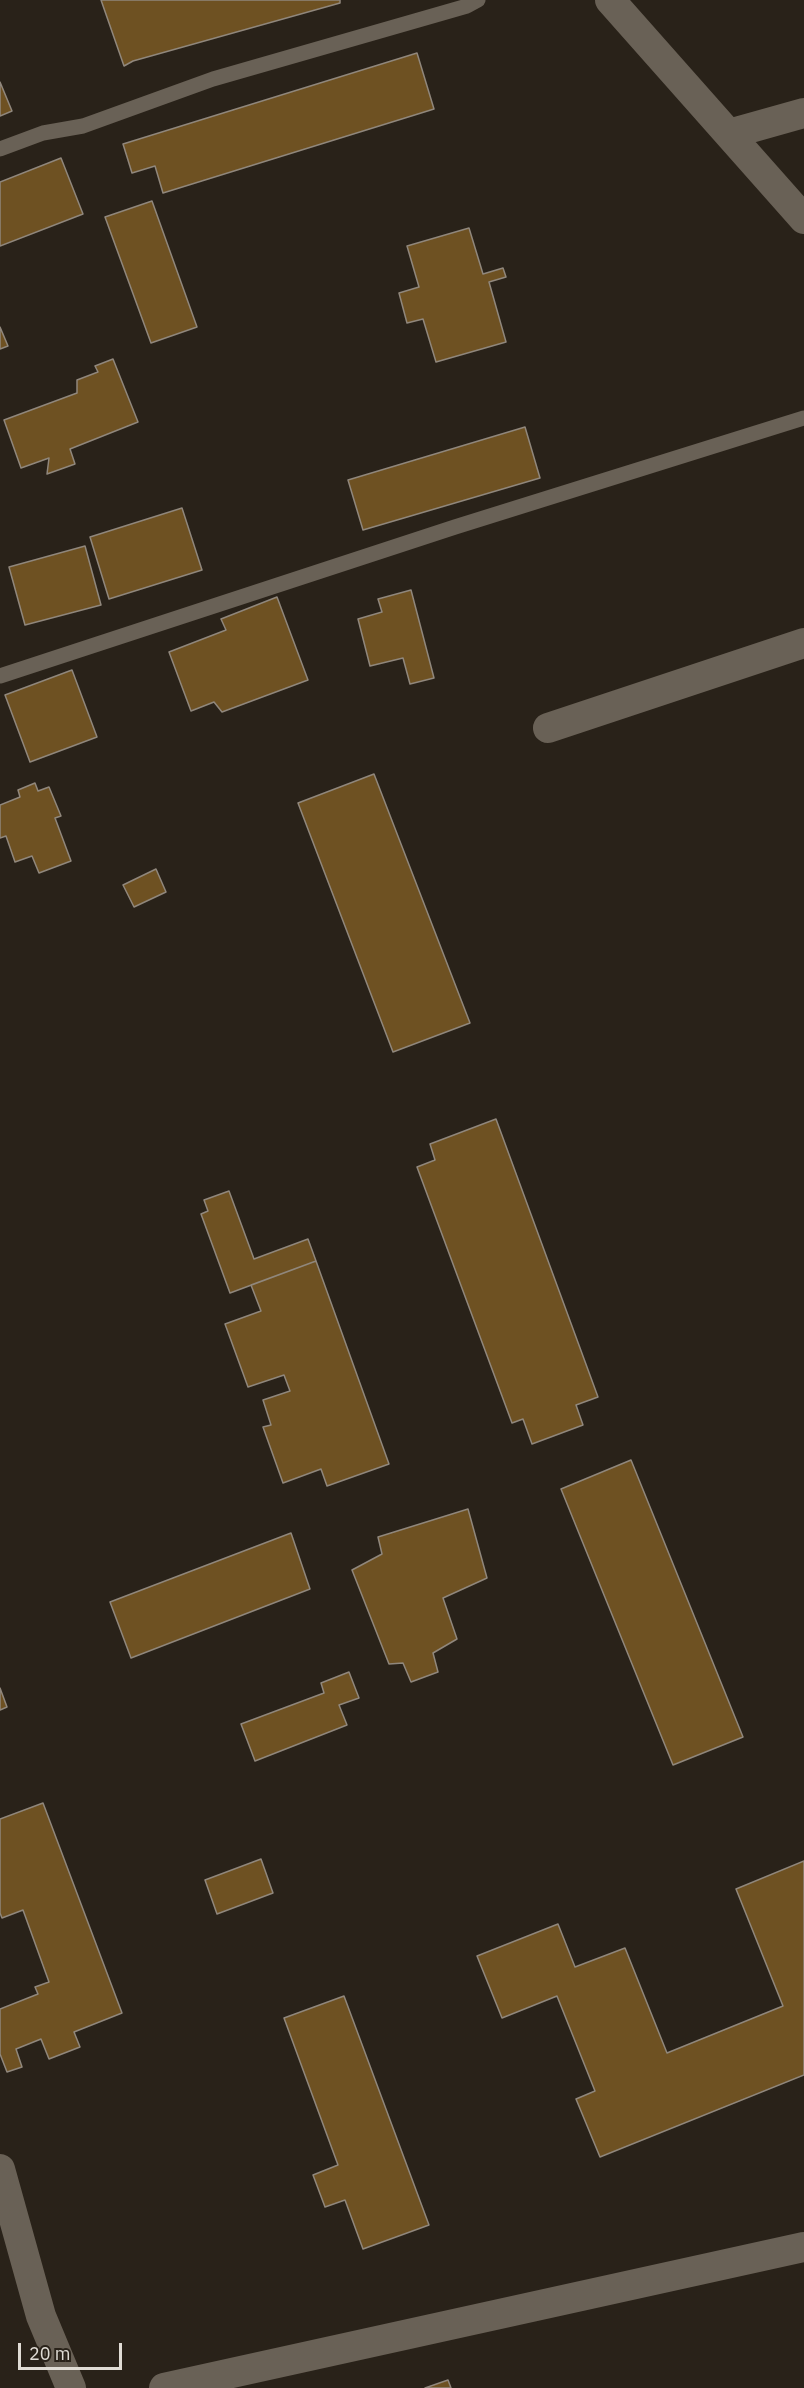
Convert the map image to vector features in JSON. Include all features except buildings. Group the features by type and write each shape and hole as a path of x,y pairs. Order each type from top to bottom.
{"street":[{"path":"610,0 804,219"},
{"path":"729,134 804,113"},
{"path":"548,728 804,643"},
{"path":"0,2169 41,2316 71,2388"},
{"path":"164,2388 804,2247"}],"lane":[{"path":"0,149 43,133 83,126 213,79 467,6 478,0"},
{"path":"0,676 444,530 804,418"}]}
